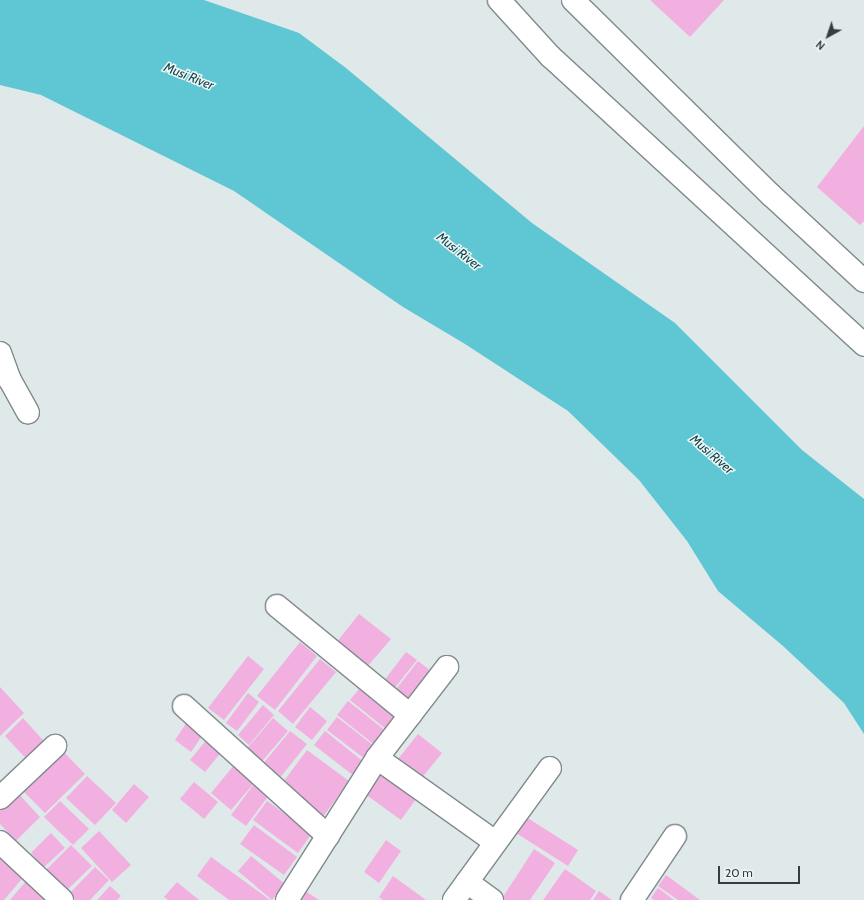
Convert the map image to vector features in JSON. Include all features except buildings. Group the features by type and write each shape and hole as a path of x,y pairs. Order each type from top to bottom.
{"street":[{"path":"500,0 550,56 864,345"},
{"path":"574,0 771,195 864,281"},
{"path":"0,353 10,380 28,412"},
{"path":"277,606 410,715"},
{"path":"287,900 377,758 446,667"},
{"path":"184,706 328,836"},
{"path":"0,798 55,746"},
{"path":"377,758 495,842"},
{"path":"454,900 550,768"},
{"path":"632,900 675,836"},
{"path":"0,842 62,900"},
{"path":"467,882 492,900"}],"water":[{"name":"Musi River","path":"0,0 204,0 299,33 346,68 532,223 675,323 802,450 864,499 864,734 844,703 783,646 718,591 687,541 639,480 568,411 465,344 403,307 234,191 41,95 0,85"}]}
